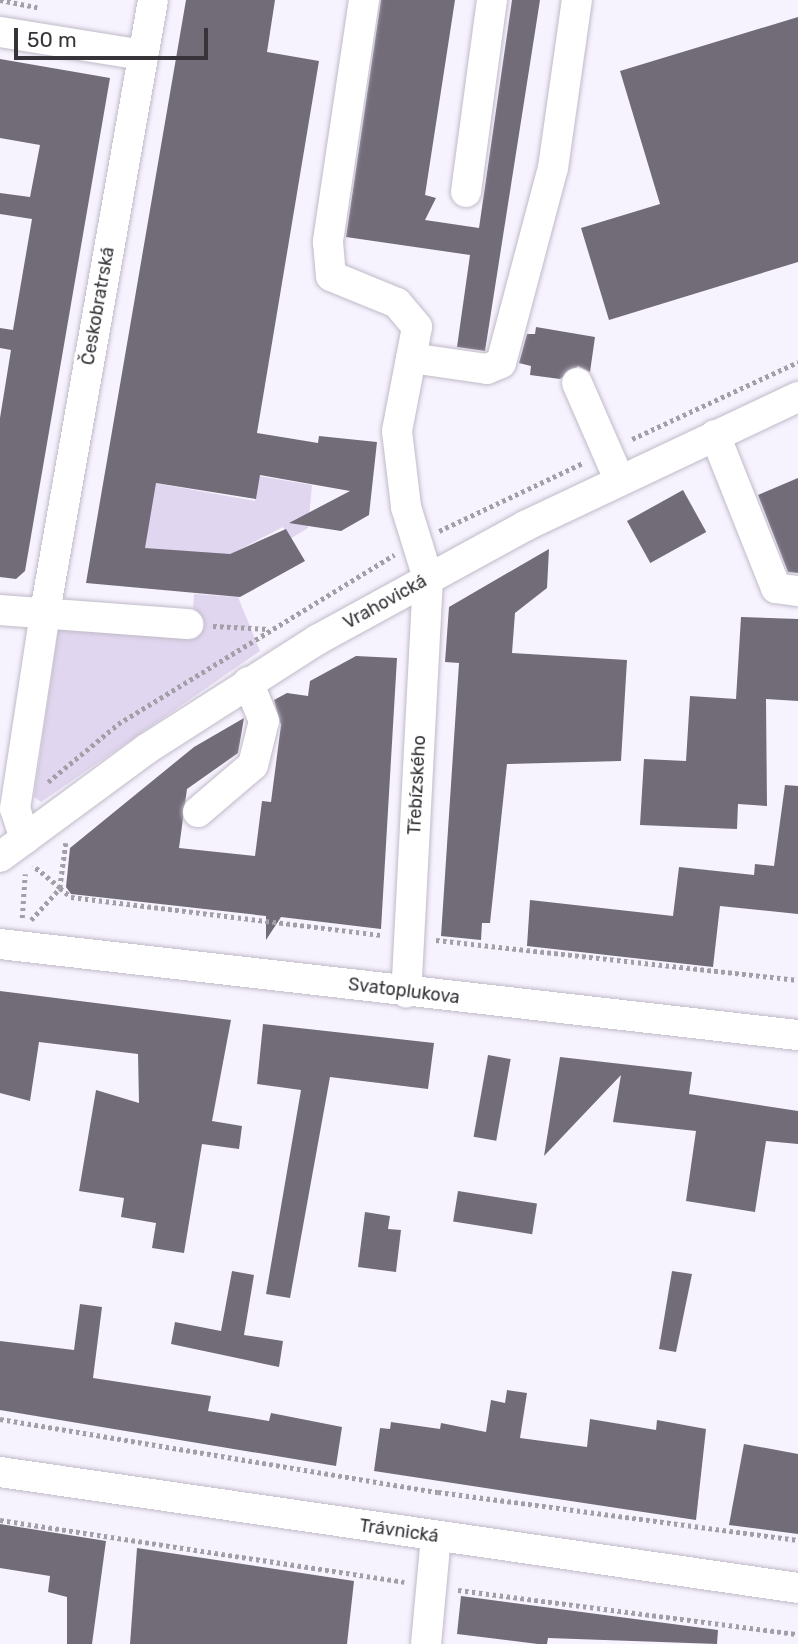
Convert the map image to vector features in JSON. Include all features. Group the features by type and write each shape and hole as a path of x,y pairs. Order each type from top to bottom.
{"street":[{"name":"Českobratrská","path":"34,848 16,809 45,612 153,0"},
{"path":"365,0 328,242 331,276 397,303 417,327 397,431 406,507 428,578"},
{"path":"466,192 492,0"},
{"path":"411,358 487,369 501,363 553,168 577,0"},
{"path":"0,32 142,55"},
{"path":"578,383 619,479"},
{"name":"Vrahovická","path":"0,857 34,848 248,682 428,578 619,479 798,397"},
{"path":"715,435 776,588 798,591"},
{"name":"Třebízského","path":"406,992 428,578"},
{"path":"0,610 188,624"},
{"path":"198,813 253,765 264,722 248,682"},
{"name":"Svatoplukova","path":"4,943 406,992 798,1035"},
{"name":"Trávnická","path":"0,1472 798,1588"},
{"path":"426,1644 436,1536"}],"path":[{"path":"680,413 798,362"},
{"path":"188,624 269,629"},
{"path":"55,850 76,835"},
{"path":"60,888 66,842"},
{"path":"30,920 19,918 25,872 34,848"},
{"path":"0,1419 438,1492 798,1540"},
{"path":"0,1520 432,1586 798,1634"}],"shaded area":[{"path":"259,476 312,485 308,528 290,539 283,527 229,555 142,558 155,483 255,501"},
{"path":"194,594 238,597 260,651 41,802 34,797 60,617 192,628"}],"building":[{"path":"186,0 275,0 267,52 319,61 257,433 318,443 319,436 377,442 369,515 341,531 289,523 350,491 260,475 256,499 156,483 145,548 230,554 286,529 305,561 240,597 86,583"},
{"path":"381,0 455,0 425,195 436,198 425,220 479,228 512,0 540,0 485,351 457,347 470,255 346,237"},
{"path":"798,17 798,262 609,320 581,228 660,204 620,71"},
{"path":"0,59 110,78 25,571 16,579 0,577 0,418 11,350 0,348 0,328 13,330 32,219 0,214 0,193 30,197 40,145 0,138"},
{"path":"536,327 595,337 590,372 578,366 560,379 530,375 531,366 519,363 527,334 535,334"},
{"path":"798,478 798,573 788,572 758,495"},
{"path":"683,490 706,532 650,563 627,521"},
{"path":"549,549 547,588 515,613 512,653 627,660 621,761 507,764 490,923 482,923 481,940 441,936 459,663 445,662 449,607"},
{"path":"741,617 798,619 798,701 766,699 767,806 738,804 737,829 640,825 644,759 686,761 690,696 736,699"},
{"path":"356,656 397,658 381,929 281,917 266,940 266,916 71,894 66,887 70,848 194,747 244,718 238,753 187,789 179,848 255,856 262,801 271,802 281,725 274,700 287,693 308,696 310,681"},
{"path":"785,785 798,786 798,914 720,906 713,967 527,946 530,900 673,916 679,867 754,875 755,864 774,866"},
{"path":"0,991 231,1020 212,1121 242,1126 239,1149 202,1144 184,1253 152,1248 156,1223 121,1217 124,1198 79,1191 96,1090 139,1103 138,1054 39,1042 30,1101 0,1093"},
{"path":"263,1024 434,1043 428,1089 330,1077 290,1298 266,1294 301,1090 257,1084"},
{"path":"488,1055 511,1059 496,1141 474,1137"},
{"path":"560,1057 692,1072 689,1094 798,1111 798,1144 766,1141 755,1212 686,1201 696,1131 613,1122 621,1075 544,1156"},
{"path":"458,1191 537,1204 532,1234 453,1222"},
{"path":"365,1212 390,1216 388,1229 401,1230 396,1272 358,1267"},
{"path":"232,1271 254,1275 244,1335 283,1341 279,1367 171,1344 175,1322 221,1331"},
{"path":"672,1271 692,1274 676,1352 659,1349"},
{"path":"80,1304 102,1307 93,1378 211,1396 208,1411 269,1421 271,1413 342,1427 336,1466 0,1410 0,1341 74,1350"},
{"path":"507,1390 527,1393 520,1438 587,1447 590,1419 656,1430 657,1420 706,1429 696,1520 374,1471 380,1428 390,1429 391,1422 440,1429 441,1423 486,1432 491,1400 505,1403"},
{"path":"744,1444 798,1454 798,1534 729,1525"},
{"path":"0,1524 106,1541 92,1644 67,1644 67,1597 48,1592 50,1576 0,1568"},
{"path":"137,1548 354,1581 347,1644 130,1644"},
{"path":"461,1596 718,1630 717,1644 548,1638 547,1644 538,1644 457,1634"}]}
